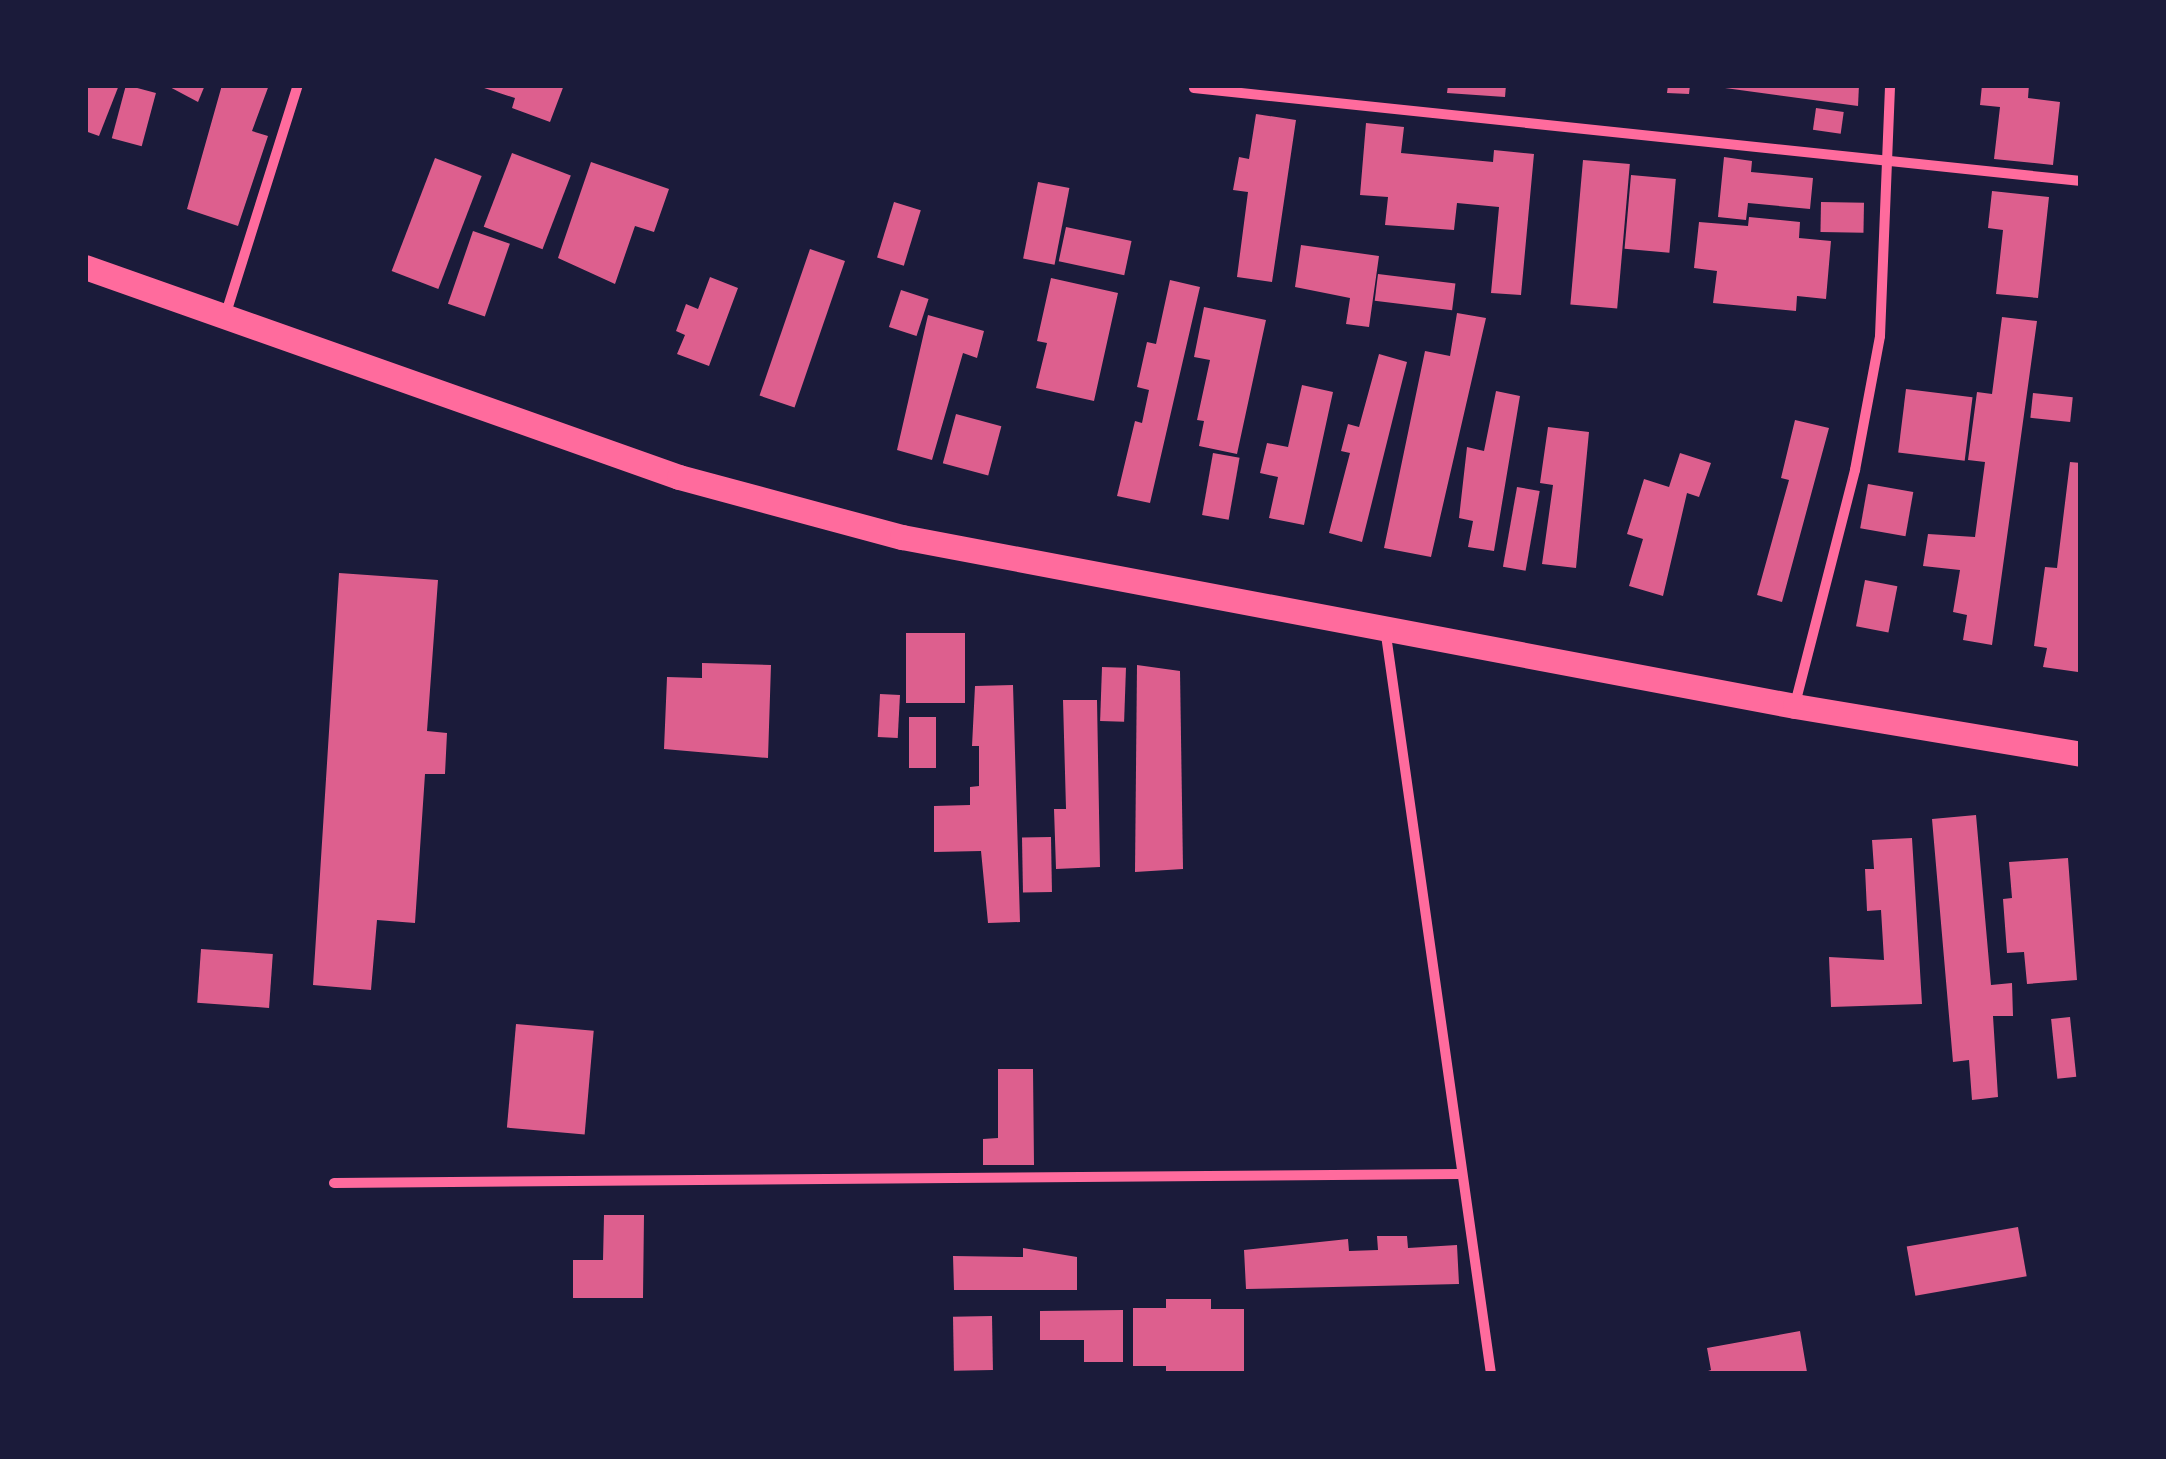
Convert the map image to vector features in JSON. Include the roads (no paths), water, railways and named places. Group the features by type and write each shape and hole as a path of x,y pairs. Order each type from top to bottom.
{"main road":[{"path":"85,267 522,425 774,504 1014,562 1385,627 1795,706 2081,754"}],"street":[{"path":"224,319 298,85"},
{"path":"1795,706 1870,402 1887,280 1890,85"},
{"path":"1194,88 2081,181"},
{"path":"1385,627 1460,1174 1492,1374"},
{"path":"334,1182 1460,1174"}]}
